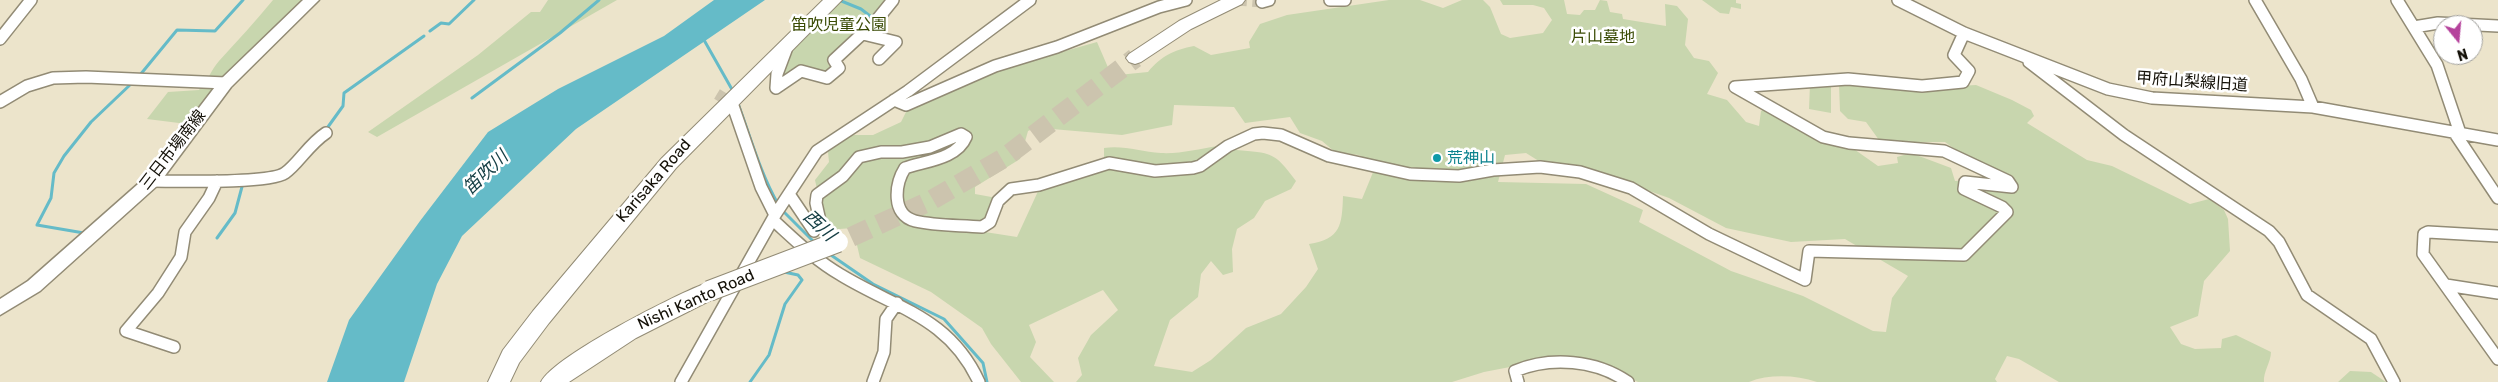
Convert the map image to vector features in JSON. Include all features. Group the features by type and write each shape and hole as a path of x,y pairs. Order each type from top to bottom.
{"highway":[{"name":"Karisaka Road","path":"499,382 511,357 575,274 632,205 689,141 734,100 780,51 833,0"},
{"path":"1135,58 1186,25 1236,0"},
{"name":"Nishi Kanto Road","path":"552,382 607,343 640,324 709,291 851,237"},
{"path":"489,382 511,357"}],"main road":[{"name":"三日市場南線","path":"0,308 34,286 152,181 226,83 312,0"}],"street":[{"path":"0,39 31,0"},
{"path":"780,51 786,50 777,74 776,88 801,71 827,78 839,68 834,60 863,34 893,0"},
{"path":"680,382 788,194 817,151 894,100 1030,0"},
{"path":"894,100 906,105 995,66 1057,47 1159,8 1186,0"},
{"path":"1330,0 1345,0"},
{"name":"甲府山梨線旧道","path":"1898,0 1964,33 2108,89 2144,97 2313,107 2498,140"},
{"path":"2255,0 2301,79 2313,107"},
{"path":"2397,0 2437,65 2457,132 2498,198"},
{"path":"2414,27 2438,23 2498,26"},
{"path":"788,194 814,231 820,221 816,203 817,195 843,176 859,157 882,152 902,152 930,147 961,134 966,137 965,141 956,150 905,168 897,181 895,197 908,218 914,221 982,226 990,222 998,201 1011,189 1039,185 1109,163 1154,172 1193,168 1200,166 1228,146 1254,134 1273,133 1329,156 1410,174 1459,176 1493,170 1540,167 1580,172 1631,188 1709,234 1805,280 1809,251 1964,255 2007,212 2002,207 1964,189 1965,182 2012,187 2008,181 1944,152 1849,143 1823,137 1735,87 1835,80 1887,82 1918,86 1963,82 1969,71 1968,67 1955,59 1954,55 1964,33"},
{"path":"863,34 896,42 879,59"},
{"path":"2022,57 2066,93 2131,140 2269,231 2278,242 2307,294 2371,339 2394,382"},
{"path":"0,102 27,86 53,78 86,77 226,83"},
{"path":"734,100 761,187 774,218 821,263 865,290 897,303 943,332 970,358 979,382"},
{"path":"152,181 218,181 273,177 285,173 313,142 326,133"},
{"path":"174,347 126,331 158,293 180,256 185,232 209,198 218,181"},
{"path":"2498,236 2428,232 2424,234 2423,254 2498,359"},
{"path":"2446,285 2498,293"},
{"path":"873,382 884,352 886,319 897,303"},
{"path":"1518,382 1515,372 1525,367 1593,363 1616,372 1628,382"}],"green space":[{"path":"273,0 302,0 206,97 187,124 147,119 168,92 199,90 219,61"},
{"path":"548,0 617,0 377,137 368,132 478,55 531,12 540,12"},
{"name":"笛吹児童公園","path":"836,0 891,0 827,62 831,68 818,75 793,69 779,84 790,49"},
{"name":"片山墓地","path":"1389,0 1420,0 1443,8 1462,0 1483,0 1490,7 1501,34 1510,38 1543,33 1552,20 1544,8 1533,5 1503,5 1500,0 1564,0 1567,14 1580,15 1584,10 1595,10 1600,0 1607,1 1610,12 1622,14 1623,19 1666,26 1665,4 1677,6 1688,19 1685,45 1694,58 1709,61 1718,73 1707,94 1727,100 1746,122 1759,126 1761,111 1767,108 1851,147 1878,166 1898,163 1897,157 1911,153 1951,168 1955,181 1981,179 2015,183 2013,176 1960,153 1945,142 1908,142 1896,144 1879,140 1866,122 1848,119 1840,111 1839,84 1920,88 1976,85 2031,110 2034,116 2027,123 2087,160 2112,166 2190,204 2209,199 2224,210 2228,219 2230,251 2204,281 2198,316 2170,327 2181,344 2195,349 2221,348 2222,339 2236,335 2271,352 2264,382 2059,382 2019,359 2007,356 1995,379 1997,382 1817,382 1783,376 1757,379 1749,382 1638,382 1589,359 1536,362 1484,372 1452,382 1076,382 1082,375 1078,358 1091,335 1118,310 1103,290 1029,325 1036,342 1030,357 1054,382 1021,382 991,344 982,328 931,292 860,258 853,228 826,230 815,180 829,162 828,152 841,140 854,135 873,135 901,122 908,108 998,70 1097,42 1110,72 1118,75 1148,72 1168,54 1194,46 1211,55 1250,48 1249,42 1260,24 1287,15","holes":["1174,105 1234,107 1245,123 1290,117 1300,133 1322,141 1335,152 1359,155 1376,165 1362,199 1343,196 1342,215 1338,229 1334,234 1320,242 1309,244 1318,269 1306,287 1281,314 1246,328 1211,360 1192,372 1154,366 1170,320 1198,297 1201,274 1211,261 1223,275 1233,272 1232,249 1237,229 1254,218 1265,201 1291,189 1296,181 1277,159 1265,153 1234,150 1220,146 1168,153 1119,147 1104,148 1104,167 1040,187 1017,237 985,232 997,198 975,194 975,187 1020,159 1028,131 1046,123 1052,129 1122,135 1172,125","1526,153 1542,163 1627,183 1669,198 1726,228 1791,242 1845,239 1908,276 1892,298 1886,332 1873,331 1803,296 1731,271 1639,222 1643,210 1586,184 1498,182 1505,155"]},
{"path":"1702,0 1736,0 1736,3 1741,4 1741,9 1731,7 1729,14 1720,13"},
{"path":"1810,84 1831,86 1831,113 1809,109"},
{"path":"2350,371 2371,372 2386,382 2338,382"}],"water":[{"name":"笛吹川","path":"714,0 765,0 576,129 462,236 437,284 404,382 327,382 349,320 420,221 488,132 558,89 664,36"}],"waterway":[{"path":"140,75 177,30 215,31 243,0"},
{"path":"430,31 441,23 449,24 474,0"},
{"path":"472,98 560,33 599,0"},
{"path":"839,0 861,9 874,19"},
{"path":"325,131 343,106 344,93 424,36"},
{"name":"西川","path":"704,40 734,93"},
{"path":"84,233 37,225 51,198 54,173 64,156 91,122 132,83"},
{"name":"西川","path":"737,101 761,167 778,204"},
{"path":"217,238 235,213 243,183"},
{"name":"西川","path":"781,209 815,243"},
{"name":"西川","path":"828,253 873,284 944,319 983,363 987,382"},
{"path":"750,382 769,355 785,304 802,280 798,275 784,272"}],"tunnel":[{"path":"1236,0 1262,2"},
{"path":"851,237 930,201 1004,158 1135,58"},
{"path":"717,94 732,103"}],"place":[{"name":"荒神山","path":"1437,158"}]}
